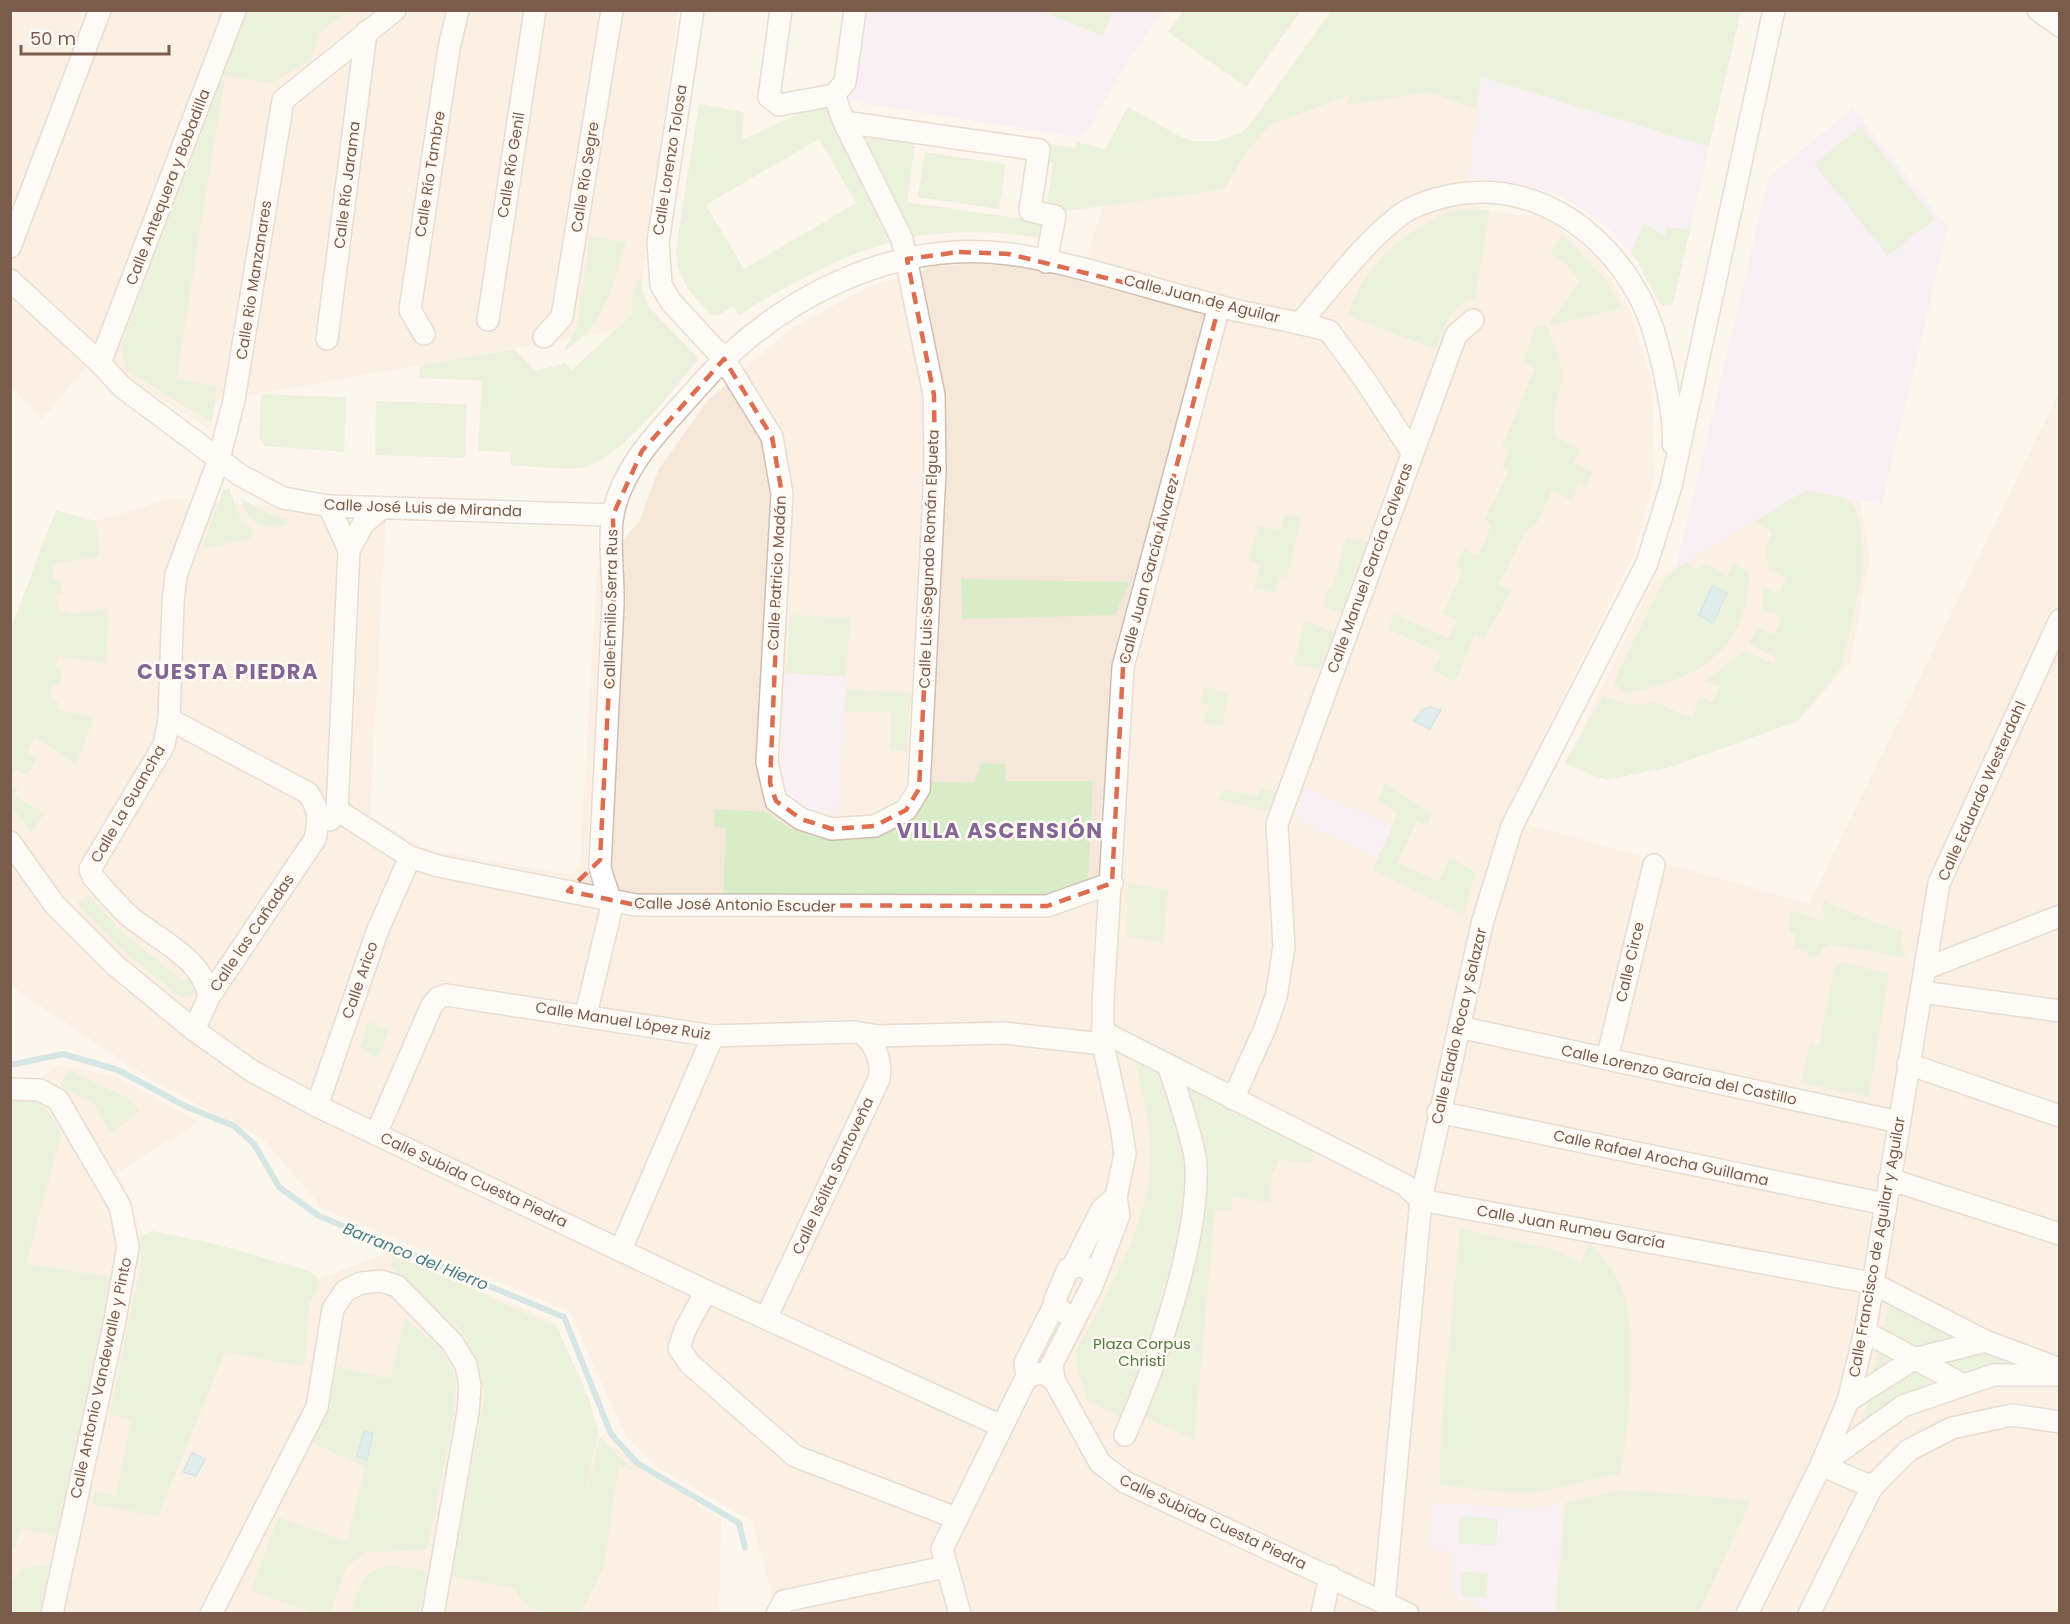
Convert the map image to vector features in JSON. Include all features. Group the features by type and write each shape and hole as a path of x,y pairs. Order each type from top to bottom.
{"street":[{"path":"10,247 100,10"},
{"name":"Calle Antequera y Bobadilla","path":"100,363 235,10"},
{"path":"366,32 394,10"},
{"name":"Calle Río Tambre","path":"424,334 410,310 449,48 458,10"},
{"name":"Calle Río Genil","path":"488,320 536,10"},
{"name":"Calle Río Segre","path":"544,337 561,317 612,10"},
{"name":"Calle Lorenzo Tolosa","path":"693,10 658,242 661,285 671,302 724,359"},
{"path":"781,10 769,97 779,105 834,95 845,82 855,10"},
{"path":"1671,486 1774,10"},
{"path":"2038,10 2060,26"},
{"name":"Calle Rio Manzanares","path":"219,459 238,383 283,100 366,32"},
{"name":"Calle Río Jarama","path":"327,339 366,32"},
{"name":"Calle Luis Segundo Román Elgueta","path":"776,801 801,819 832,829 875,826 906,810 918,789 935,472 934,395 902,239 844,122 834,95"},
{"path":"844,122 1039,150 1030,212 1055,216 1046,262"},
{"name":"Calle Juan de Aguilar","path":"724,359 760,329 826,287 864,271 907,259 959,252 1009,254 1091,271 1219,306 1301,322 1387,225 1413,207 1446,196 1479,192 1514,195 1549,206 1586,229 1614,257 1638,295 1656,337 1668,394 1674,436 1671,486"},
{"name":"Calle José Luis de Miranda","path":"10,280 100,363 122,387 240,475 283,498 329,506 613,515"},
{"name":"Calle Juan García Álvarez","path":"1078,1311 1095,1277 1119,1215 1116,1197 1125,1154 1103,1038 1123,667 1219,306"},
{"name":"Calle Manuel García Calveras","path":"1233,1099 1265,1028 1277,987 1284,946 1277,824 1456,335 1473,320"},
{"path":"1301,322 1329,331 1365,380 1412,452"},
{"name":"Calle Emilio Serra Rus","path":"611,901 602,881 600,860 614,589 613,515 623,485 642,451 724,359"},
{"name":"Calle Patricio Madán","path":"724,359 772,437 782,494 767,762 776,801"},
{"name":"Calle La Guancha","path":"194,964 127,914 93,877 90,869 164,744 169,718 176,575 219,459"},
{"name":"Calle Eladio Roca y Salazar","path":"1384,1602 1421,1200 1438,1112 1482,924 1512,826 1647,563 1671,486"},
{"path":"329,506 349,550"},
{"path":"337,810 349,550 363,524 382,508"},
{"name":"Calle Eduardo Westerdahl","path":"1927,968 1939,884 2060,620"},
{"path":"169,718 308,793 328,781 339,764"},
{"name":"Calle las Cañadas","path":"308,793 316,804 320,818 315,839"},
{"name":"Calle José Antonio Escuder","path":"337,810 410,857 438,866 636,905 1047,906 1112,884"},
{"name":"Calle las Cañadas","path":"194,1030 209,997 337,810"},
{"name":"Calle Subida Cuesta Piedra","path":"10,842 54,904 116,966 194,1030 252,1071 317,1106 706,1291 1001,1426"},
{"name":"Calle Arico","path":"317,1106 377,932 410,857"},
{"path":"568,891 580,883 600,860"},
{"name":"Calle Circe","path":"1607,1059 1654,865"},
{"path":"586,1014 611,901"},
{"path":"1927,968 2060,916"},
{"path":"194,964 214,966 234,960"},
{"path":"194,964 207,982 209,997"},
{"name":"Calle Francisco de Aguilar y Aguilar","path":"1748,1614 1821,1465 1848,1401 1865,1332 1908,1064 1927,968"},
{"path":"1921,992 2060,1011"},
{"name":"Calle Manuel López Ruiz","path":"376,1134 432,1005 438,998 446,995 586,1014 713,1036 854,1032 864,1035 1004,1033 1103,1038"},
{"name":"Calle Lorenzo García del Castillo","path":"1459,1027 1899,1122"},
{"name":"Calle Isólita Santoveña","path":"766,1318 879,1078 881,1068 872,1042 864,1035"},
{"path":"621,1249 713,1036"},
{"name":"Calle Juan Rumeu García","path":"1103,1038 1168,1065 1405,1185 1421,1200 1872,1283 1985,1341 2060,1369"},
{"path":"1908,1064 2060,1116"},
{"path":"1125,1435 1172,1304 1194,1209 1196,1164 1168,1065"},
{"name":"Calle Antonio Vandewalle y Pinto","path":"10,1089 40,1090 58,1100 120,1206 128,1247 114,1325 52,1614"},
{"name":"Calle Rafael Arocha Guillama","path":"1438,1112 1885,1204"},
{"path":"1889,1179 2060,1234"},
{"name":"Calle Juan García Álvarez","path":"1055,1304 1057,1291 1068,1269 1073,1266 1102,1209 1116,1197"},
{"path":"1073,1266 1087,1267 1095,1277"},
{"path":"211,1614 316,1407 333,1309 345,1291 361,1283 381,1281 397,1286 452,1342 466,1365 470,1386 468,1412 433,1614"},
{"path":"706,1291 685,1330 679,1348 690,1364 795,1456 956,1518"},
{"path":"960,1614 945,1567 942,1549 1027,1376 1025,1363 1055,1304 1066,1313 1078,1311"},
{"path":"1054,1380 1052,1364 1078,1311"},
{"path":"1865,1332 1962,1384"},
{"path":"1848,1401 1914,1359 1985,1341"},
{"path":"1027,1376 1043,1374 1054,1380"},
{"path":"1821,1465 1903,1406 1993,1375 2060,1375"},
{"name":"Calle Subida Cuesta Piedra","path":"1054,1380 1095,1455 1109,1472 1125,1482 1408,1614"},
{"path":"1809,1614 1872,1487 1909,1450 1952,1428 2012,1414 2060,1422"},
{"path":"1821,1465 1872,1487"},
{"path":"777,1614 784,1601 945,1567"},
{"path":"1322,1614 1330,1576"}],"highlighted area":[{"path":"959,252 1009,254 1219,306 1123,667 1112,883 1047,906 636,905 568,891 600,860 614,589 613,515 642,451 724,359 772,437 782,494 770,783 776,801 801,819 832,829 875,826 906,810 919,789 935,472 934,395 907,259"}],"shaded area":[{"path":"10,11 678,11 636,327 216,401 210,429 93,359 42,419 11,387"},
{"path":"862,11 1164,11 1128,60 1086,134 1077,137 848,101"},
{"path":"1353,75 1481,77 1469,178 1480,209 1548,219 1598,259 1630,310 1652,384 1655,475 1633,556 1507,810 1530,825 1809,904 2059,393 2059,1613 777,1613 752,1521 660,1469 627,1438 569,1311 322,1208 263,1139 155,1082 11,986 11,642 43,538 171,498 386,515 370,816 427,849 565,874 574,872 580,864 597,570 640,520 658,470 708,400 792,328 868,287 936,266 994,262 1083,270 1107,193 1200,170 1263,116"},
{"path":"1481,77 1709,147 1673,304 1660,305 1638,262 1610,230 1576,205 1556,194 1527,185 1469,178"},
{"path":"1853,108 1948,227 1882,504 1806,490 1676,568 1769,177"},
{"path":"1806,490 1860,500 1870,557 1850,663 1798,721 1599,779 1565,763 1653,581"},
{"path":"791,615 850,618 838,814 807,810 786,794 780,783 779,764"},
{"path":"1305,787 1392,826 1377,859 1300,822 1296,811"},
{"path":"59,1065 115,1076 199,1122 118,1172 143,1236 319,1279 387,1253 555,1322 600,1437 721,1520 719,1613 11,1614 11,1097"},
{"path":"1433,1502 1527,1509 1562,1503 1554,1613 1492,1613 1452,1595 1452,1551 1428,1549"}],"green space":[{"path":"1184,10 1301,11 1246,87 1168,32"},
{"path":"242,11 349,11 319,33 312,58 272,83 216,75"},
{"path":"1041,11 1113,11 1103,36"},
{"path":"1331,11 1741,11 1709,147 1481,77 1477,109 1429,92 1347,105 1350,95 1270,125 1247,151 1224,189 1068,211 1046,208 1053,163 915,143 907,202 1044,222 1042,239 998,233 958,232 919,236 883,245 812,273 739,315 733,306 720,315 712,316 686,286 679,269 676,249 699,104 744,112 742,140 800,113 848,101 854,113 1075,148 1076,142 1105,149 1128,107 1181,137 1194,141 1219,141 1242,132 1248,127","holes":["819,139 856,203 744,269 706,205"]},
{"path":"216,80 224,82 176,379 217,387 212,423 126,370 121,347"},
{"path":"1861,126 1935,219 1888,256 1814,164"},
{"path":"925,152 1006,164 999,209 918,197"},
{"path":"1454,210 1490,210 1475,299 1454,311 1435,349 1348,316 1364,280 1388,251 1419,228"},
{"path":"1643,224 1665,236 1667,227 1690,230 1673,304 1660,305 1638,262 1631,254"},
{"path":"1563,234 1606,280 1622,308 1551,325 1550,322 1580,282 1567,264 1550,255"},
{"path":"590,236 626,242 611,290 598,318 577,342 563,352 577,327"},
{"path":"638,277 649,307 699,359 632,435 617,449 585,467 561,469 511,465 511,452 478,451 482,381 419,378 420,365 514,349 535,371 565,363 572,370 632,314 631,302"},
{"path":"1536,326 1548,326 1561,366 1561,386 1553,418 1556,437 1580,449 1573,463 1593,472 1586,487 1579,484 1572,500 1552,491 1537,523 1526,531 1497,585 1512,590 1483,640 1475,634 1455,682 1432,670 1442,654 1388,629 1394,614 1448,638 1457,620 1443,613 1463,570 1456,566 1464,549 1478,556 1492,524 1484,520 1509,471 1502,467 1509,451 1502,447 1535,368 1523,363"},
{"path":"261,394 346,397 344,452 265,446 259,437"},
{"path":"376,401 467,404 465,458 375,455"},
{"path":"229,488 241,520 253,532 251,538 202,549 223,490"},
{"path":"1806,490 1846,498 1854,506 1861,527 1863,563 1861,583 1841,667 1798,721 1671,767 1606,780 1565,763 1603,695 1628,704 1641,705 1655,702 1692,718 1700,696 1713,702 1720,687 1704,681 1735,659 1742,650 1774,664 1776,658 1749,643 1758,627 1774,635 1782,617 1762,610 1763,587 1778,594 1787,578 1768,569 1766,547 1772,532 1755,521"},
{"path":"240,498 267,513 289,520 286,526 269,527 257,523 247,514"},
{"path":"56,510 96,521 99,557 52,564 54,581 61,581 62,593 56,594 59,612 69,611 70,614 108,609 106,664 58,656 56,667 62,669 59,686 52,685 50,699 58,701 57,710 94,717 76,765 35,737 27,752 37,759 27,775 16,769 11,778 11,628"},
{"path":"1285,514 1301,518 1287,578 1280,576 1275,593 1254,588 1260,564 1248,560 1259,525 1280,531"},
{"path":"1346,537 1368,542 1342,613 1323,606 1327,589 1332,590"},
{"path":"1687,561 1695,570 1706,564 1728,576 1734,564 1749,572 1746,600 1740,621 1718,654 1702,666 1666,683 1625,693 1614,683 1619,671 1665,578"},
{"path":"961,579 1130,582 1115,615 962,619"},
{"path":"791,615 850,618 846,677 786,673"},
{"path":"1305,621 1335,632 1320,669 1294,664"},
{"path":"1205,686 1228,693 1223,726 1204,722 1209,705 1200,702"},
{"path":"846,689 911,693 907,751 890,751 891,712 844,712"},
{"path":"981,763 1005,764 1006,781 1093,781 1088,881 1046,897 723,899 726,828 714,827 715,809 767,812 791,829 832,840 863,838 889,830 929,782 974,783"},
{"path":"10,784 18,789 14,796 45,813 31,833 11,805"},
{"path":"1385,784 1432,813 1427,826 1417,821 1397,863 1439,881 1450,858 1476,872 1463,915 1373,870 1398,813 1378,800"},
{"path":"1224,789 1257,797 1260,789 1276,792 1271,808 1266,811 1219,800"},
{"path":"1128,883 1168,890 1163,943 1127,936"},
{"path":"89,895 119,929 184,982 188,977 196,992 189,997 180,997 118,947 77,903"},
{"path":"1823,901 1882,925 1903,930 1901,944 1906,958 1831,944 1822,948 1820,958 1807,956 1808,952 1794,949 1796,935 1789,932 1791,910 1824,922"},
{"path":"1841,962 1889,974 1869,1097 1801,1083 1810,1044 1819,1047 1835,966"},
{"path":"369,1022 389,1031 378,1058 360,1048"},
{"name":"Plaza Corpus Christi","path":"1135,1060 1313,1151 1312,1163 1279,1160 1272,1175 1270,1202 1233,1197 1231,1211 1215,1210 1194,1440 1135,1412 1131,1422 1088,1401 1077,1368 1077,1349 1129,1248 1146,1194 1150,1166 1150,1138"},
{"path":"69,1070 132,1100 140,1111 111,1133 94,1104 60,1086"},
{"path":"22,1097 37,1103 46,1110 61,1134 26,1264 113,1277 59,1537 21,1528 14,1549 11,1548 10,1098"},
{"path":"1460,1229 1555,1250 1581,1263 1589,1243 1613,1272 1623,1292 1628,1311 1631,1357 1627,1430 1621,1473 1542,1491 1519,1493 1439,1485 1442,1419"},
{"path":"153,1231 215,1244 309,1271 319,1279 317,1292 309,1304 304,1366 225,1352 158,1516 92,1504 94,1491 116,1497 131,1421 110,1414 141,1263 142,1236"},
{"path":"393,1255 557,1327 589,1398 598,1431 582,1514 600,1437 634,1471 619,1465 603,1569 581,1613 552,1613 534,1609 526,1604 515,1588 451,1576 485,1395 470,1347 457,1325 424,1299 391,1266"},
{"path":"1890,1300 1953,1335 1955,1340 1915,1350 1884,1330"},
{"path":"405,1318 443,1350 456,1379 454,1415 427,1550 368,1552 347,1566 330,1613 314,1613 251,1591 278,1517 347,1542 365,1467 308,1441 329,1365 390,1379"},
{"path":"1879,1350 1887,1352 1896,1361 1876,1373 1874,1369"},
{"path":"1993,1351 2036,1363 1957,1370 1942,1362"},
{"path":"1913,1369 1938,1380 1920,1387 1861,1423 1869,1399"},
{"path":"1623,1490 1751,1500 1699,1613 1556,1613 1565,1503"},
{"path":"1460,1516 1498,1519 1496,1546 1458,1543"},
{"path":"49,1566 40,1613 11,1613 11,1581 23,1568"},
{"path":"394,1566 422,1570 428,1574 420,1613 351,1613 360,1587 368,1575 374,1570"},
{"path":"1461,1572 1488,1573 1486,1598 1461,1597"}],"water":[{"path":"1712,586 1727,593 1713,623 1699,615"},
{"path":"1429,707 1441,710 1430,729 1414,721 1422,710"},
{"path":"364,1431 373,1433 367,1460 357,1456"},
{"path":"192,1453 205,1459 196,1476 183,1472"}],"waterway":[{"name":"Barranco del Hierro","path":"10,1065 63,1054 118,1070 185,1106 234,1126 254,1144 279,1187 319,1216 564,1317 611,1434 637,1463 739,1523 745,1548"}],"district":[{"name":"CUESTA PIEDRA","path":"228,672"},
{"name":"VILLA ASCENSIÓN","path":"1000,831"}]}
